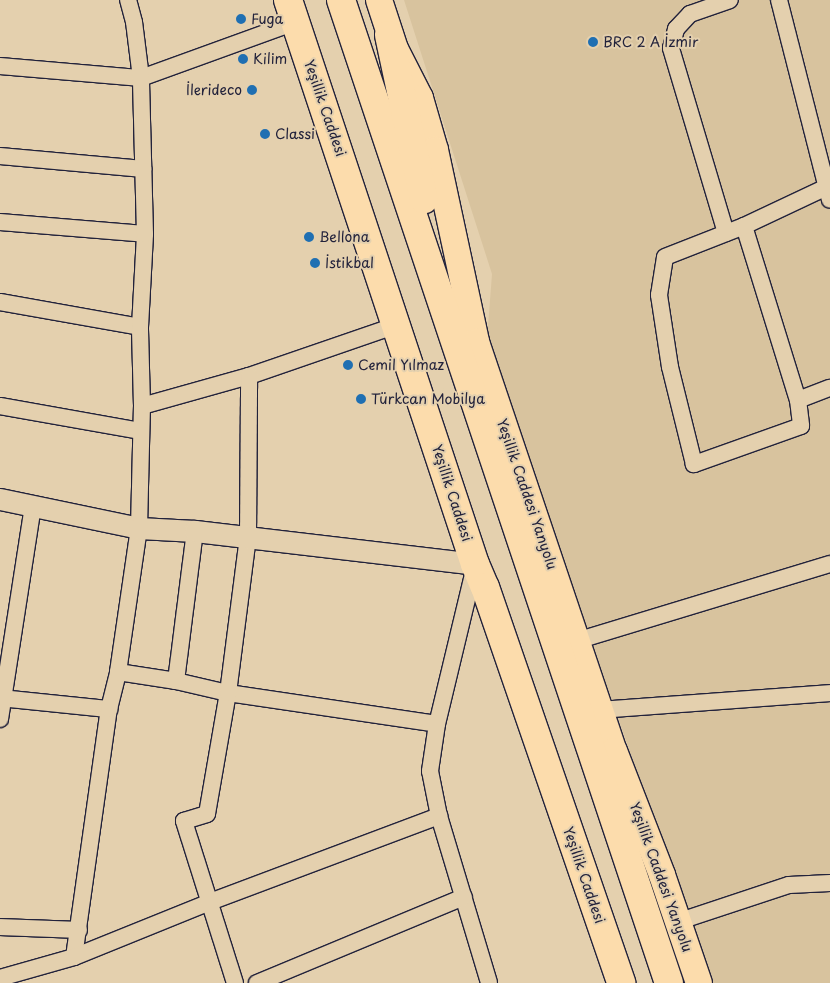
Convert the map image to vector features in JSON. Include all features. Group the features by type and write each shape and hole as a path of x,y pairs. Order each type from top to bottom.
{"highway":[{"path":"341,0 668,983"},
{"name":"Yeşillik Caddesi","path":"292,11 475,564 485,587 621,983"},
{"path":"389,35 426,210 424,246"}],"main road":[{"name":"Yeşillik Caddesi Yanyolu","path":"379,0 389,35 420,98 436,150 476,342 600,710 699,983"}],"street":[{"path":"74,957 109,709 118,672 139,528 142,406 140,327 145,234 141,78 134,22 128,0"},
{"path":"726,233 671,48 676,29 690,14 730,0"},
{"path":"744,226 798,400 801,426 694,464 670,367 659,295 665,257 828,193 779,0"},
{"path":"0,66 141,78 292,11"},
{"path":"0,156 143,169"},
{"path":"0,222 145,234"},
{"path":"0,302 140,327"},
{"path":"142,406 249,376 397,324"},
{"path":"236,983 184,821 208,814 228,693 248,537 249,376"},
{"path":"798,400 830,388"},
{"path":"0,406 140,431"},
{"path":"0,499 139,528 195,530 475,564 437,724 430,771 440,816 488,983"},
{"path":"0,719 33,507"},
{"path":"176,681 195,530"},
{"path":"576,641 830,564"},
{"path":"118,672 176,681 228,693 437,724"},
{"path":"600,710 830,693"},
{"path":"2,698 109,709"},
{"path":"0,978 74,957 210,902 440,816"},
{"path":"678,922 789,885 830,883"},
{"path":"257,983 464,898"},
{"path":"0,927 79,930"}],"shaded area":[{"path":"404,0 830,0 830,983 710,983 487,340 492,274"}],"place":[{"name":"Fuga","path":"241,19"},
{"name":"BRC 2 A İzmir","path":"593,42"},
{"name":"Kilim","path":"243,59"},
{"name":"İlerideco","path":"252,90"},
{"name":"Classi","path":"265,134"},
{"name":"Bellona","path":"309,237"},
{"name":"İstikbal","path":"315,263"},
{"name":"Cemil Yılmaz","path":"348,365"},
{"name":"Türkcan Mobilya","path":"361,399"}]}
